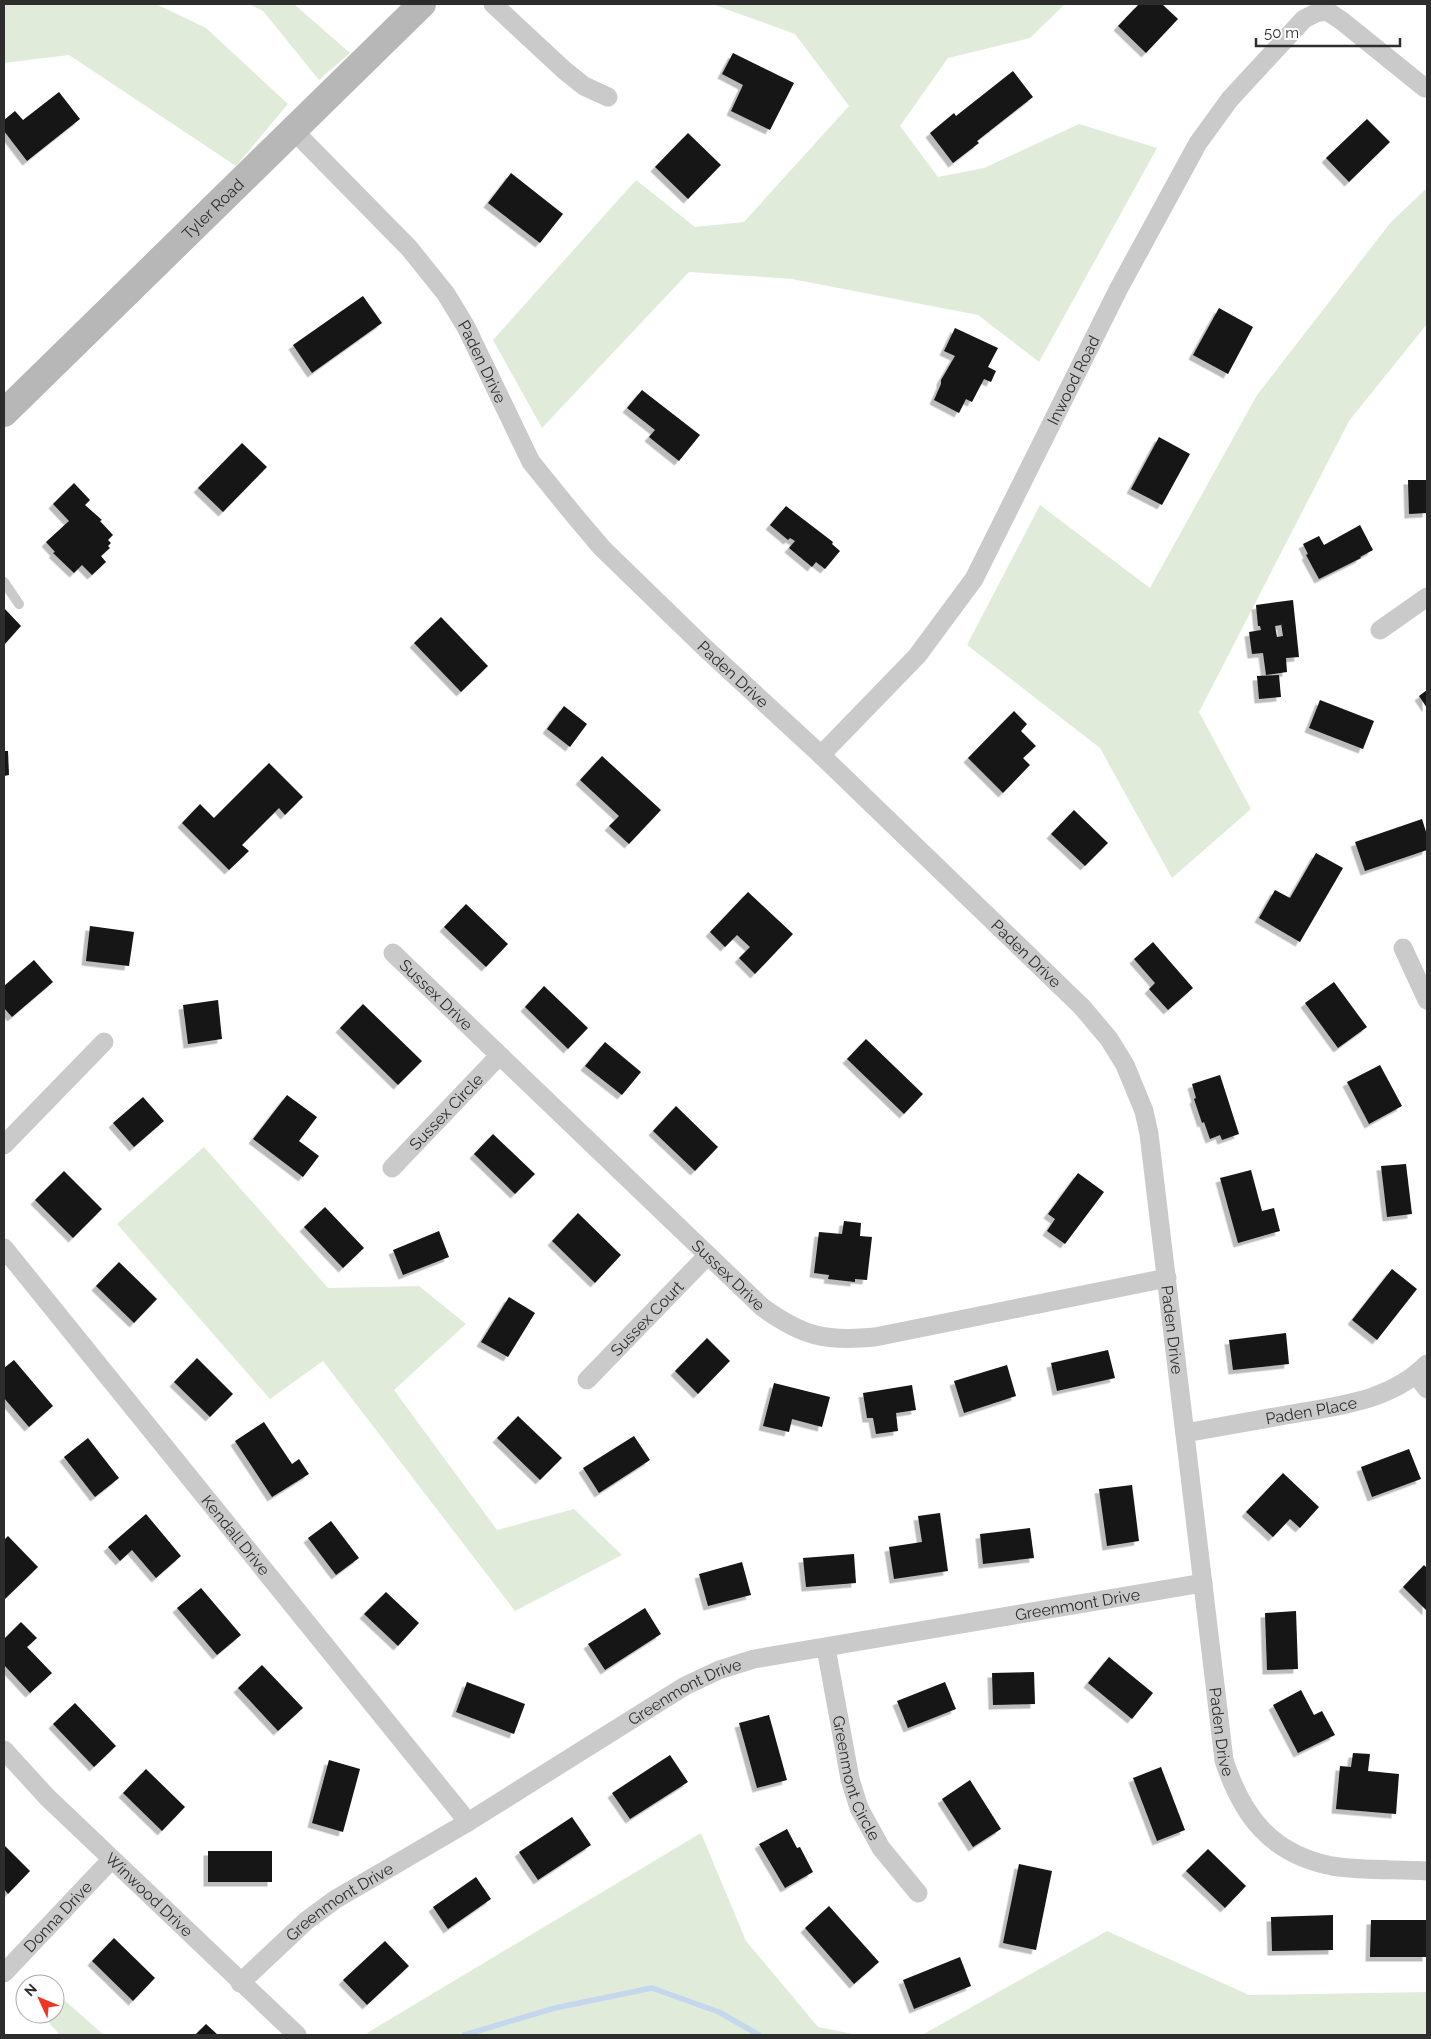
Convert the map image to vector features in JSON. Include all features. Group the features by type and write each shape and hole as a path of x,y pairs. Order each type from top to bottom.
{"street":[{"name":"Tyler Road","path":"4,413 422,4"},
{"path":"493,4 564,70 584,86 608,97"},
{"name":"Inwood Road","path":"821,755 917,656 974,579 1119,288 1198,143 1230,99 1304,19 1316,13 1327,11 1425,88"},
{"name":"Paden Drive","path":"294,131 409,248 446,294 466,327 531,462 602,548 1082,1006 1109,1039 1125,1065 1144,1111 1149,1134 1224,1760 1233,1788 1244,1809 1271,1839 1311,1860 1333,1866 1427,1871"},
{"path":"1380,630 1427,597"},
{"path":"1403,948 1427,1000"},
{"name":"Sussex Drive","path":"393,953 762,1307 780,1321 800,1331 821,1337 848,1340 875,1337 1167,1278"},
{"path":"4,1145 104,1042"},
{"name":"Sussex Circle","path":"392,1168 499,1056"},
{"name":"Kendall Drive","path":"4,1248 468,1822"},
{"name":"Sussex Court","path":"586,1380 708,1255"},
{"name":"Paden Place","path":"1185,1433 1355,1403 1424,1376"},
{"name":"Greenmont Drive","path":"240,1983 294,1931 336,1899 468,1822 685,1686 718,1670 754,1659 1203,1582"},
{"name":"Greenmont Circle","path":"826,1648 850,1779 859,1808 881,1848 918,1893"},
{"name":"Winwood Drive","path":"4,1750 46,1798 297,2035"},
{"name":"Donna Drive","path":"4,1972 111,1860"}],"lane":[{"path":"4,582 19,604"}],"green space":[{"path":"4,4 156,4 206,28 288,104 236,166 69,55 4,63"},
{"path":"249,4 294,4 350,53 319,80 263,11"},
{"path":"712,4 1065,4 1030,38 948,58 900,126 938,177 984,168 1079,124 1157,148 1039,362 978,315 792,279 689,272 542,428 493,340 636,180 695,227 744,222 849,106 795,34"},
{"path":"1427,188 1427,324 1349,421 1199,712 1251,809 1172,878 1100,748 967,645 1040,505 1150,588 1257,395 1391,222"},
{"path":"204,1147 328,1288 419,1286 466,1324 394,1390 497,1530 574,1509 622,1555 515,1611 323,1361 270,1399 117,1224"},
{"path":"701,1833 746,1941 818,2027 858,2035 371,2035 367,2033"},
{"path":"1107,1931 1249,1995 1427,1992 1427,2035 922,2035"},
{"path":"65,2001 104,2035 60,2035 50,2024 65,2024"}],"building":[{"path":"1139,4 1162,4 1178,19 1146,53 1118,26"},
{"path":"733,53 794,83 770,130 731,111 743,85 722,74"},
{"path":"1013,71 1033,97 977,141 979,143 953,163 930,133 954,113 956,116"},
{"path":"59,92 80,119 27,161 4,131 4,120 15,111 23,120"},
{"path":"1367,119 1390,142 1349,182 1326,158"},
{"path":"688,133 721,165 688,199 655,167"},
{"path":"511,173 563,214 540,243 488,203"},
{"path":"363,296 382,323 312,373 293,345"},
{"path":"1219,308 1253,327 1228,374 1193,355"},
{"path":"955,328 998,348 988,367 996,371 991,382 984,379 972,402 966,399 959,413 934,400 941,380 955,356 944,351"},
{"path":"642,390 700,435 679,461 649,437 655,430 627,408"},
{"path":"1159,437 1190,454 1162,505 1131,489"},
{"path":"242,443 267,467 223,512 198,488"},
{"path":"1408,480 1427,480 1427,513 1409,514"},
{"path":"74,483 90,500 85,505 102,520 100,521 113,535 108,540 111,543 108,546 110,548 101,556 106,562 92,575 82,565 74,573 53,553 55,552 46,542 69,521 53,504"},
{"path":"786,506 833,542 832,544 840,551 825,569 816,562 812,567 789,548 795,541 790,538 788,540 770,525"},
{"path":"1360,525 1373,550 1319,579 1306,555 1308,554 1303,544 1319,536 1324,545"},
{"path":"1293,600 1299,657 1286,658 1287,672 1266,675 1263,653 1252,654 1249,632 1261,630 1260,626 1258,626 1256,605","holes":["1281,623 1283,636 1277,637 1275,626 1281,625"]},
{"path":"4,608 21,626 4,645"},
{"path":"441,617 488,666 461,692 414,643"},
{"path":"1279,675 1281,697 1259,699 1257,676"},
{"path":"1427,690 1427,708 1419,696"},
{"path":"1320,700 1374,721 1363,749 1309,728"},
{"path":"564,706 587,724 570,747 547,729"},
{"path":"1014,711 1027,724 1021,731 1036,746 1023,758 1030,765 1003,793 968,758"},
{"path":"4,751 8,751 9,775 4,776"},
{"path":"602,756 661,810 629,844 609,826 619,816 580,780"},
{"path":"269,763 303,797 285,815 279,808 242,845 249,851 229,870 182,823 200,804 214,818"},
{"path":"1074,810 1108,843 1085,866 1051,834"},
{"path":"1422,819 1427,835 1427,850 1365,871 1355,842"},
{"path":"1316,853 1343,868 1300,942 1259,918 1275,890 1290,898"},
{"path":"748,892 793,934 755,974 739,958 750,947 737,935 725,947 710,932"},
{"path":"466,904 508,944 486,967 444,927"},
{"path":"90,926 134,932 129,966 86,961"},
{"path":"1153,942 1193,988 1168,1010 1149,989 1155,983 1134,959"},
{"path":"34,960 53,982 12,1017 4,1008 4,986"},
{"path":"1334,982 1367,1027 1338,1048 1305,1003"},
{"path":"544,986 588,1028 568,1049 525,1007"},
{"path":"218,1000 222,1039 188,1044 183,1005"},
{"path":"363,1004 422,1061 398,1085 340,1028"},
{"path":"866,1039 923,1094 904,1114 847,1059"},
{"path":"605,1042 641,1072 622,1095 585,1066"},
{"path":"1380,1065 1402,1106 1369,1124 1347,1082"},
{"path":"1220,1075 1239,1134 1222,1140 1220,1135 1210,1139 1194,1099 1196,1098 1192,1084"},
{"path":"287,1095 317,1117 299,1141 319,1156 303,1177 253,1139"},
{"path":"143,1097 164,1121 134,1147 113,1123"},
{"path":"676,1106 718,1147 695,1171 653,1131"},
{"path":"493,1134 535,1174 515,1194 474,1154"},
{"path":"1406,1164 1412,1214 1387,1217 1381,1166"},
{"path":"1251,1170 1262,1211 1274,1208 1280,1231 1238,1243 1220,1178"},
{"path":"64,1171 102,1209 73,1238 35,1200"},
{"path":"1078,1173 1104,1192 1065,1244 1047,1231 1055,1219 1048,1214"},
{"path":"325,1207 364,1248 343,1268 304,1227"},
{"path":"578,1213 621,1255 595,1283 552,1241"},
{"path":"844,1221 861,1223 860,1236 872,1237 867,1280 855,1279 855,1282 828,1279 829,1275 814,1273 819,1232 842,1234"},
{"path":"439,1231 449,1257 403,1275 393,1250"},
{"path":"119,1262 157,1299 134,1323 96,1286"},
{"path":"1392,1269 1417,1289 1377,1340 1352,1320"},
{"path":"509,1297 535,1313 508,1357 481,1342"},
{"path":"1286,1333 1289,1364 1233,1370 1229,1340"},
{"path":"707,1338 730,1361 698,1394 675,1371"},
{"path":"1108,1350 1115,1378 1057,1391 1051,1363"},
{"path":"197,1358 233,1394 210,1417 174,1382"},
{"path":"14,1360 53,1406 29,1427 4,1398 4,1368"},
{"path":"1007,1365 1016,1396 964,1413 954,1381"},
{"path":"774,1383 830,1397 822,1427 792,1419 789,1432 763,1426"},
{"path":"912,1385 916,1410 896,1413 898,1431 876,1434 873,1418 867,1418 863,1393"},
{"path":"518,1416 562,1458 540,1480 497,1438"},
{"path":"264,1422 292,1464 299,1459 309,1474 272,1497 235,1441"},
{"path":"634,1436 650,1460 599,1493 583,1468"},
{"path":"88,1438 119,1478 95,1497 64,1457"},
{"path":"1409,1449 1421,1479 1372,1497 1361,1467"},
{"path":"1283,1473 1319,1507 1300,1528 1290,1519 1273,1537 1246,1512"},
{"path":"1132,1485 1139,1541 1107,1546 1099,1489"},
{"path":"940,1513 948,1571 894,1579 889,1547 922,1542 918,1516"},
{"path":"146,1514 181,1556 156,1578 132,1550 120,1561 108,1547"},
{"path":"331,1521 359,1558 336,1575 308,1538"},
{"path":"1030,1528 1034,1558 983,1564 980,1534"},
{"path":"8,1536 38,1567 4,1600 4,1540"},
{"path":"854,1554 856,1583 806,1587 803,1558"},
{"path":"742,1562 751,1595 708,1606 699,1574"},
{"path":"1424,1565 1427,1568 1427,1611 1403,1587"},
{"path":"201,1588 241,1635 217,1655 177,1608"},
{"path":"386,1592 419,1623 398,1646 364,1614"},
{"path":"645,1608 661,1634 605,1670 588,1644"},
{"path":"1296,1611 1298,1669 1267,1670 1265,1613"},
{"path":"21,1622 37,1638 27,1647 52,1673 30,1693 4,1665 4,1639"},
{"path":"1109,1657 1153,1693 1132,1719 1088,1683"},
{"path":"262,1665 303,1708 278,1731 238,1688"},
{"path":"1034,1672 1035,1704 993,1705 992,1673"},
{"path":"467,1682 525,1704 514,1734 456,1712"},
{"path":"945,1682 956,1709 908,1728 897,1701"},
{"path":"1301,1690 1314,1715 1322,1711 1335,1735 1298,1753 1273,1705"},
{"path":"75,1703 116,1746 94,1767 53,1724"},
{"path":"769,1715 787,1780 757,1788 739,1723"},
{"path":"1353,1753 1370,1754 1368,1771 1399,1774 1396,1814 1336,1809 1340,1766 1351,1767"},
{"path":"670,1755 688,1782 630,1819 612,1793"},
{"path":"329,1760 360,1769 343,1832 312,1823"},
{"path":"1161,1767 1185,1830 1157,1841 1133,1778"},
{"path":"146,1769 185,1807 162,1831 123,1793"},
{"path":"970,1780 1001,1829 973,1847 942,1799"},
{"path":"572,1817 591,1845 538,1880 519,1852"},
{"path":"787,1829 797,1848 800,1847 813,1872 785,1888 759,1844"},
{"path":"4,1845 30,1871 8,1894 4,1889"},
{"path":"1208,1849 1246,1886 1225,1908 1186,1871"},
{"path":"208,1851 272,1851 272,1882 208,1882"},
{"path":"1019,1864 1052,1871 1036,1950 1003,1943"},
{"path":"476,1877 491,1899 448,1929 433,1907"},
{"path":"829,1906 879,1962 854,1984 805,1928"},
{"path":"1333,1915 1333,1950 1272,1951 1271,1917"},
{"path":"1371,1920 1427,1920 1427,1957 1370,1957"},
{"path":"114,1938 155,1978 133,2001 92,1961"},
{"path":"385,1941 409,1966 367,2005 343,1980"},
{"path":"960,1957 971,1986 914,2009 903,1980"},
{"path":"206,2024 218,2035 195,2035"}],"waterway":[{"path":"464,2035 555,2008 652,1988 719,2012 759,2035"}]}
